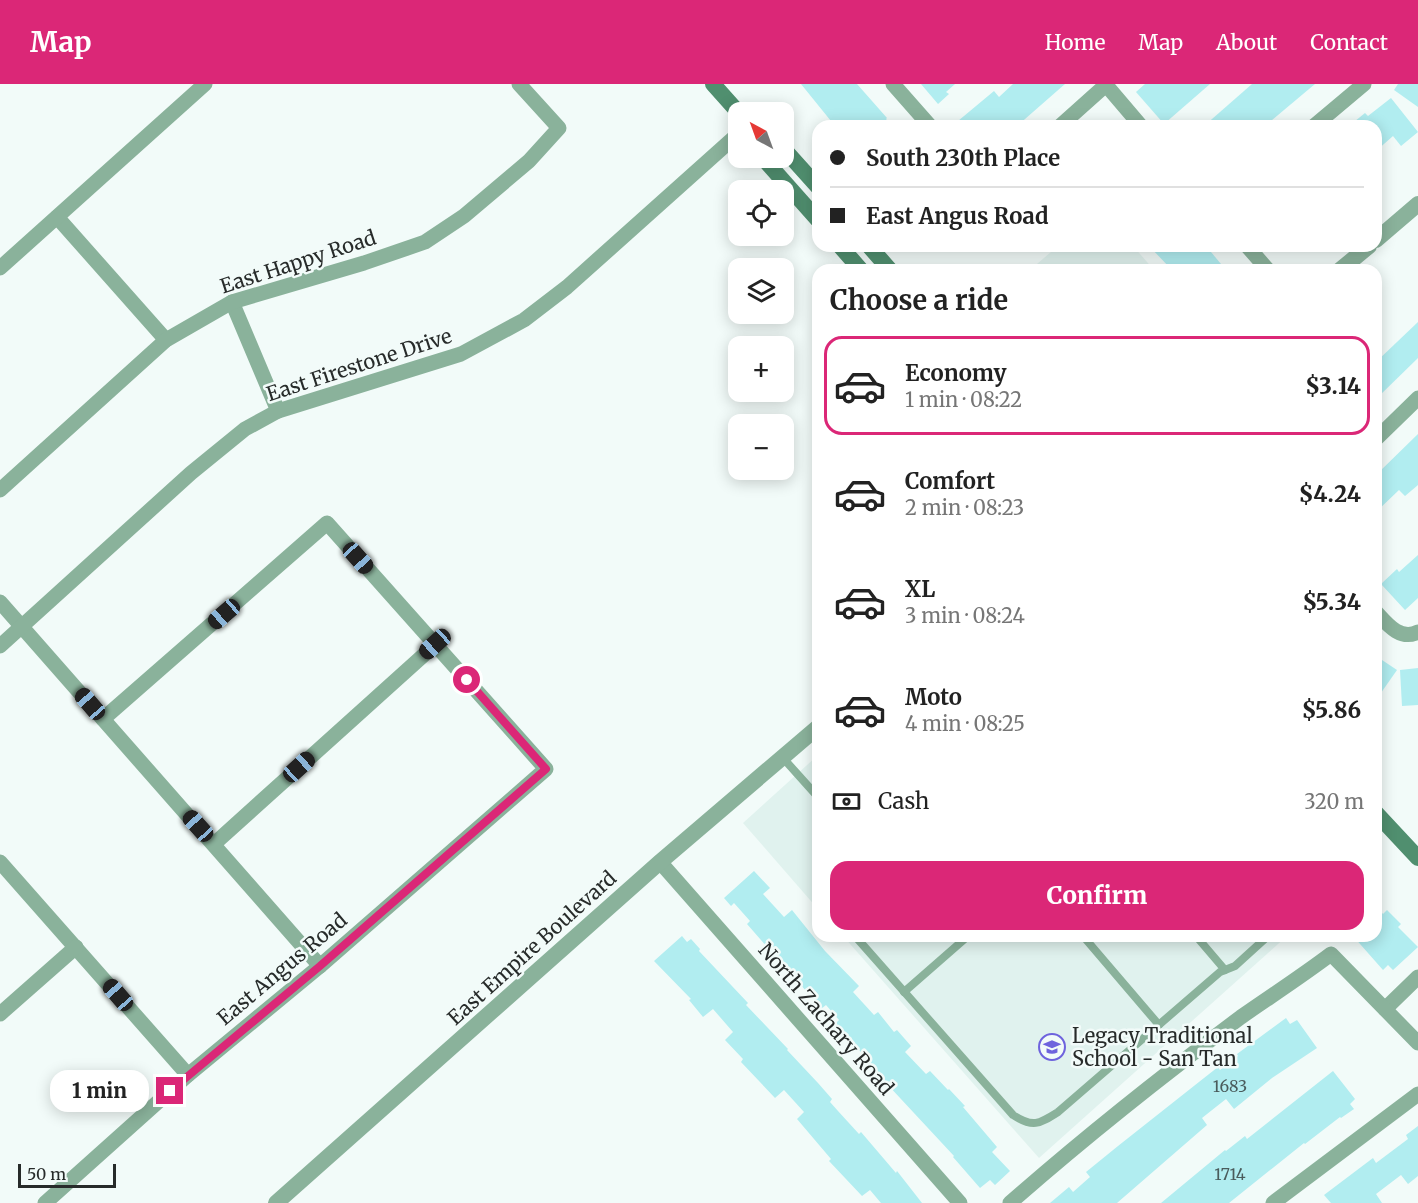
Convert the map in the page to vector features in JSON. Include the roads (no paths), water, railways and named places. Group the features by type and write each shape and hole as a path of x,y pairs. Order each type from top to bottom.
{"main road":[{"path":"713,84 729,102"},
{"path":"794,160 812,180"},
{"path":"772,168 812,213"},
{"path":"845,252 856,264"},
{"path":"874,252 885,264"},
{"path":"1382,819 1418,858"}],"street":[{"path":"0,268 205,84"},
{"name":"East Happy Road","path":"0,490 166,340 232,302 364,263 425,242 464,216 529,161 559,128 519,84"},
{"path":"893,84 925,120"},
{"path":"1321,120 1364,84"},
{"path":"1067,120 1107,85 1137,120"},
{"name":"East Firestone Drive","path":"0,646 192,473 245,429 278,411 461,354 524,320 567,287 728,143"},
{"path":"1382,235 1418,204"},
{"path":"57,217 166,340"},
{"path":"1252,252 1263,264"},
{"path":"1348,264 1362,252"},
{"path":"232,302 278,411"},
{"path":"1382,433 1418,398"},
{"path":"103,719 327,523 435,644 213,844"},
{"path":"0,602 320,966"},
{"path":"1382,618 1395,632 1415,634"},
{"name":"East Angus Road","path":"45,1203 188,1075 320,966 546,769 435,644"},
{"name":"East Empire Boulevard","path":"276,1203 660,862 812,732"},
{"path":"0,862 188,1075"},
{"name":"North Zachary Road","path":"660,862 960,1203"},
{"path":"0,1014 76,947"},
{"path":"1010,1203 1070,1151 1167,1075 1242,1017 1331,954 1418,1043"},
{"path":"1385,1009 1418,977"},
{"path":"1273,1203 1418,1094"}],"lane":[{"path":"783,758 812,790"},
{"path":"860,942 1013,1115 1026,1124 1042,1122 1058,1112 1159,1025 1225,970 1235,966 1261,942"},
{"path":"904,992 961,942"},
{"path":"1088,942 1159,1025"},
{"path":"1201,942 1225,970"}],"place":[{"name":"Legacy Traditional School - San Tan","path":"1052,1047"}]}
